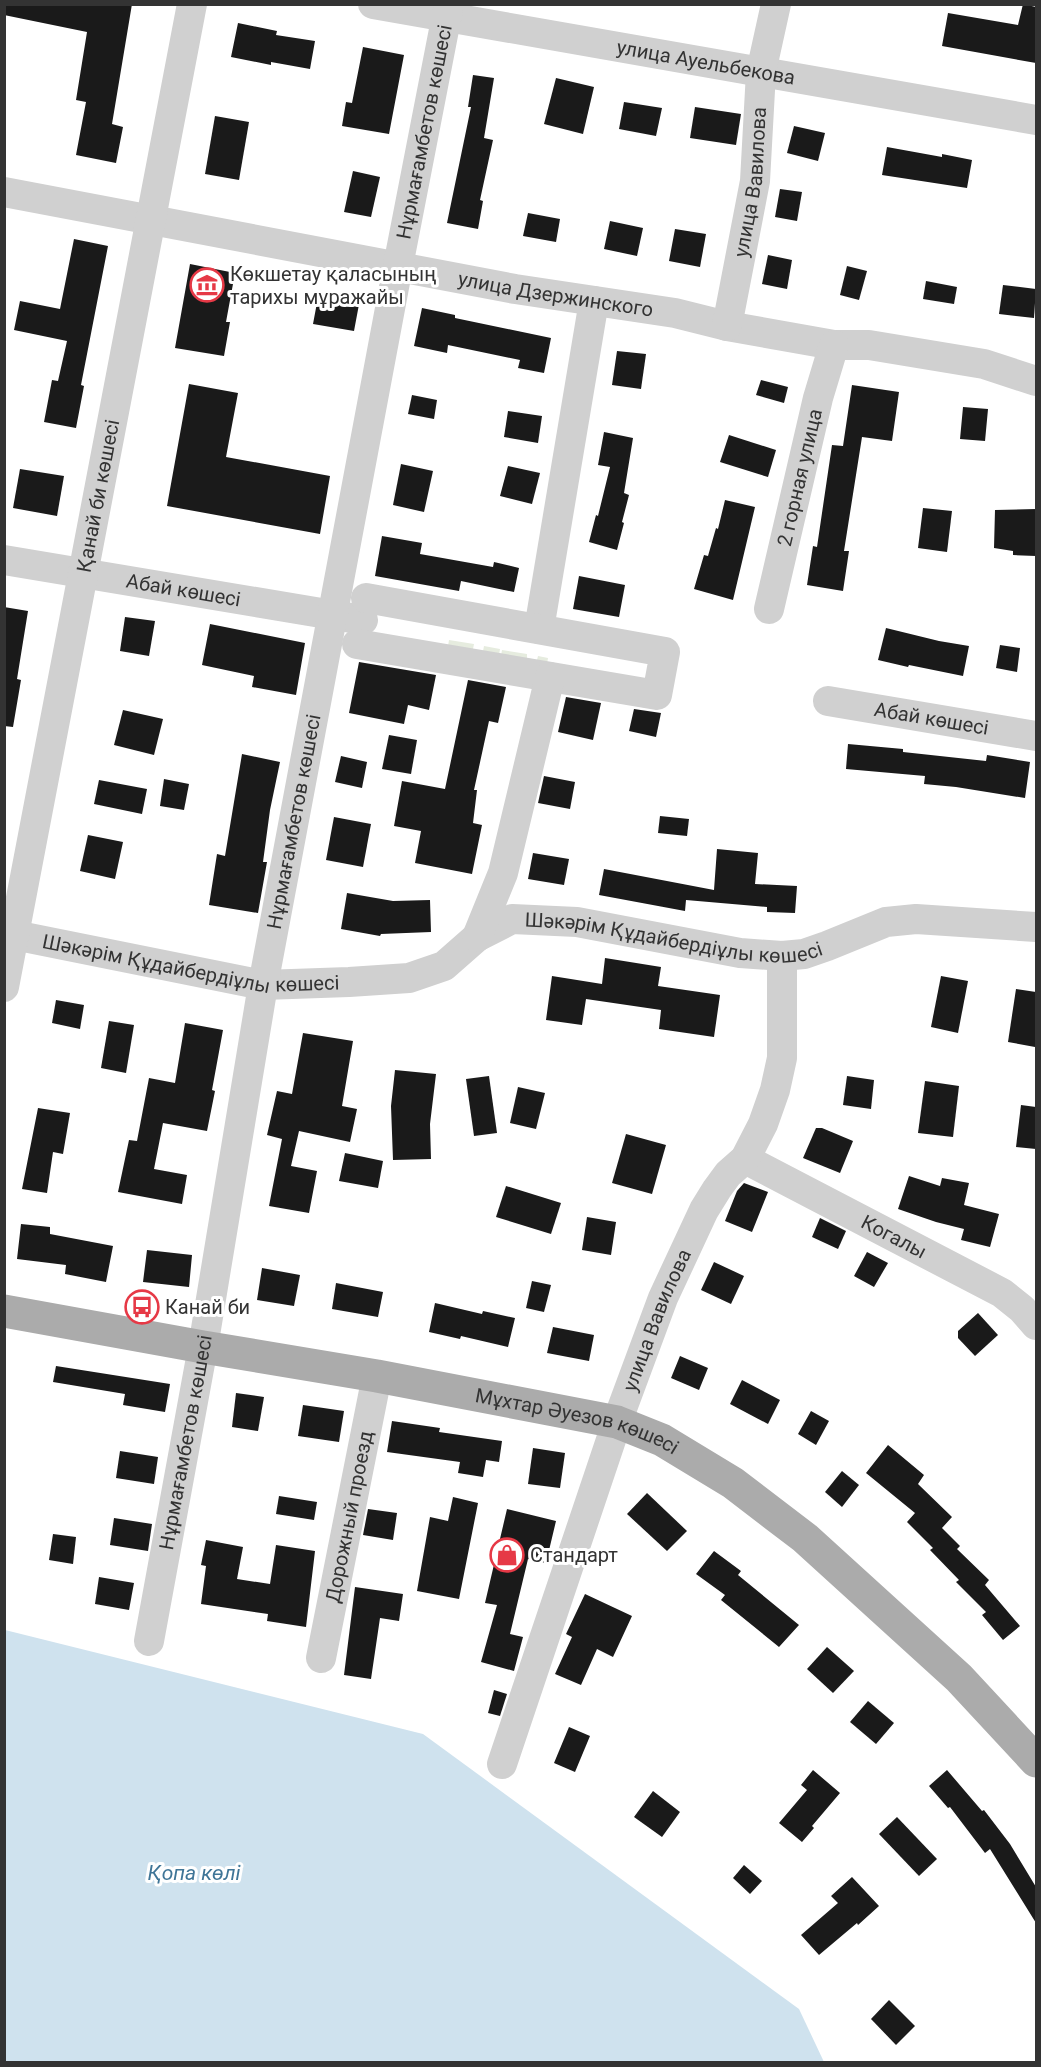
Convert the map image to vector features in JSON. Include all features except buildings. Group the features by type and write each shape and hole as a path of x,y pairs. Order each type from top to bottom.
{"main road":[{"name":"Мұхтар Әуезов көшесі","path":"4,1311 377,1376 617,1422 662,1440 733,1483 805,1538 958,1678 1036,1761"}],"street":[{"name":"Қанай би көшесі","path":"4,987 9,934 83,573 192,4"},
{"name":"улица Ауельбекова","path":"373,4 448,11 761,72 1036,120"},
{"name":"улица Вавилова","path":"727,326 755,181 761,72 776,4"},
{"name":"Нұрмағамбетов көшесі","path":"148,1641 203,1347 263,985 448,11"},
{"name":"улица Дзержинского","path":"4,192 515,289 675,313 727,326 834,345 881,346 984,364 1036,381"},
{"path":"539,629 594,301"},
{"name":"2 горная улица","path":"769,609 818,399 834,345"},
{"name":"Абай көшесі","path":"4,560 362,620"},
{"path":"362,620 539,629 665,652 657,695 550,677 362,620"},
{"path":"477,937 503,873 550,677"},
{"name":"Абай көшесі","path":"828,701 1036,736"},
{"name":"Шәкәрім Құдайбердіұлы көшесі","path":"9,934 263,985 409,978 444,966 477,937 512,919 577,922 740,953 782,956 804,954 886,922 915,919 1036,927"},
{"name":"улица Вавилова","path":"501,1764 617,1422 663,1298 704,1210 728,1174 745,1159 763,1124 775,1090 782,1058 782,956"},
{"name":"Когалы","path":"745,1159 1002,1293 1022,1309 1036,1325"},
{"name":"Дорожный проезд","path":"321,1658 377,1376"}],"shaded area":[{"path":"449,640 474,644 473,649 483,651 484,646 500,649 498,661 447,652"},
{"path":"502,650 527,654 527,658 537,660 538,656 548,658 546,670 500,661"}],"water":[{"name":"Қопа көлі","path":"5,1630 423,1734 799,2009 824,2062 5,2062"}],"place":[{"name":"Көкшетау қаласының тарихы мұражайы","path":"207,285"},
{"name":"Канай би","path":"142,1307"},
{"name":"Стандарт","path":"507,1555"}]}
